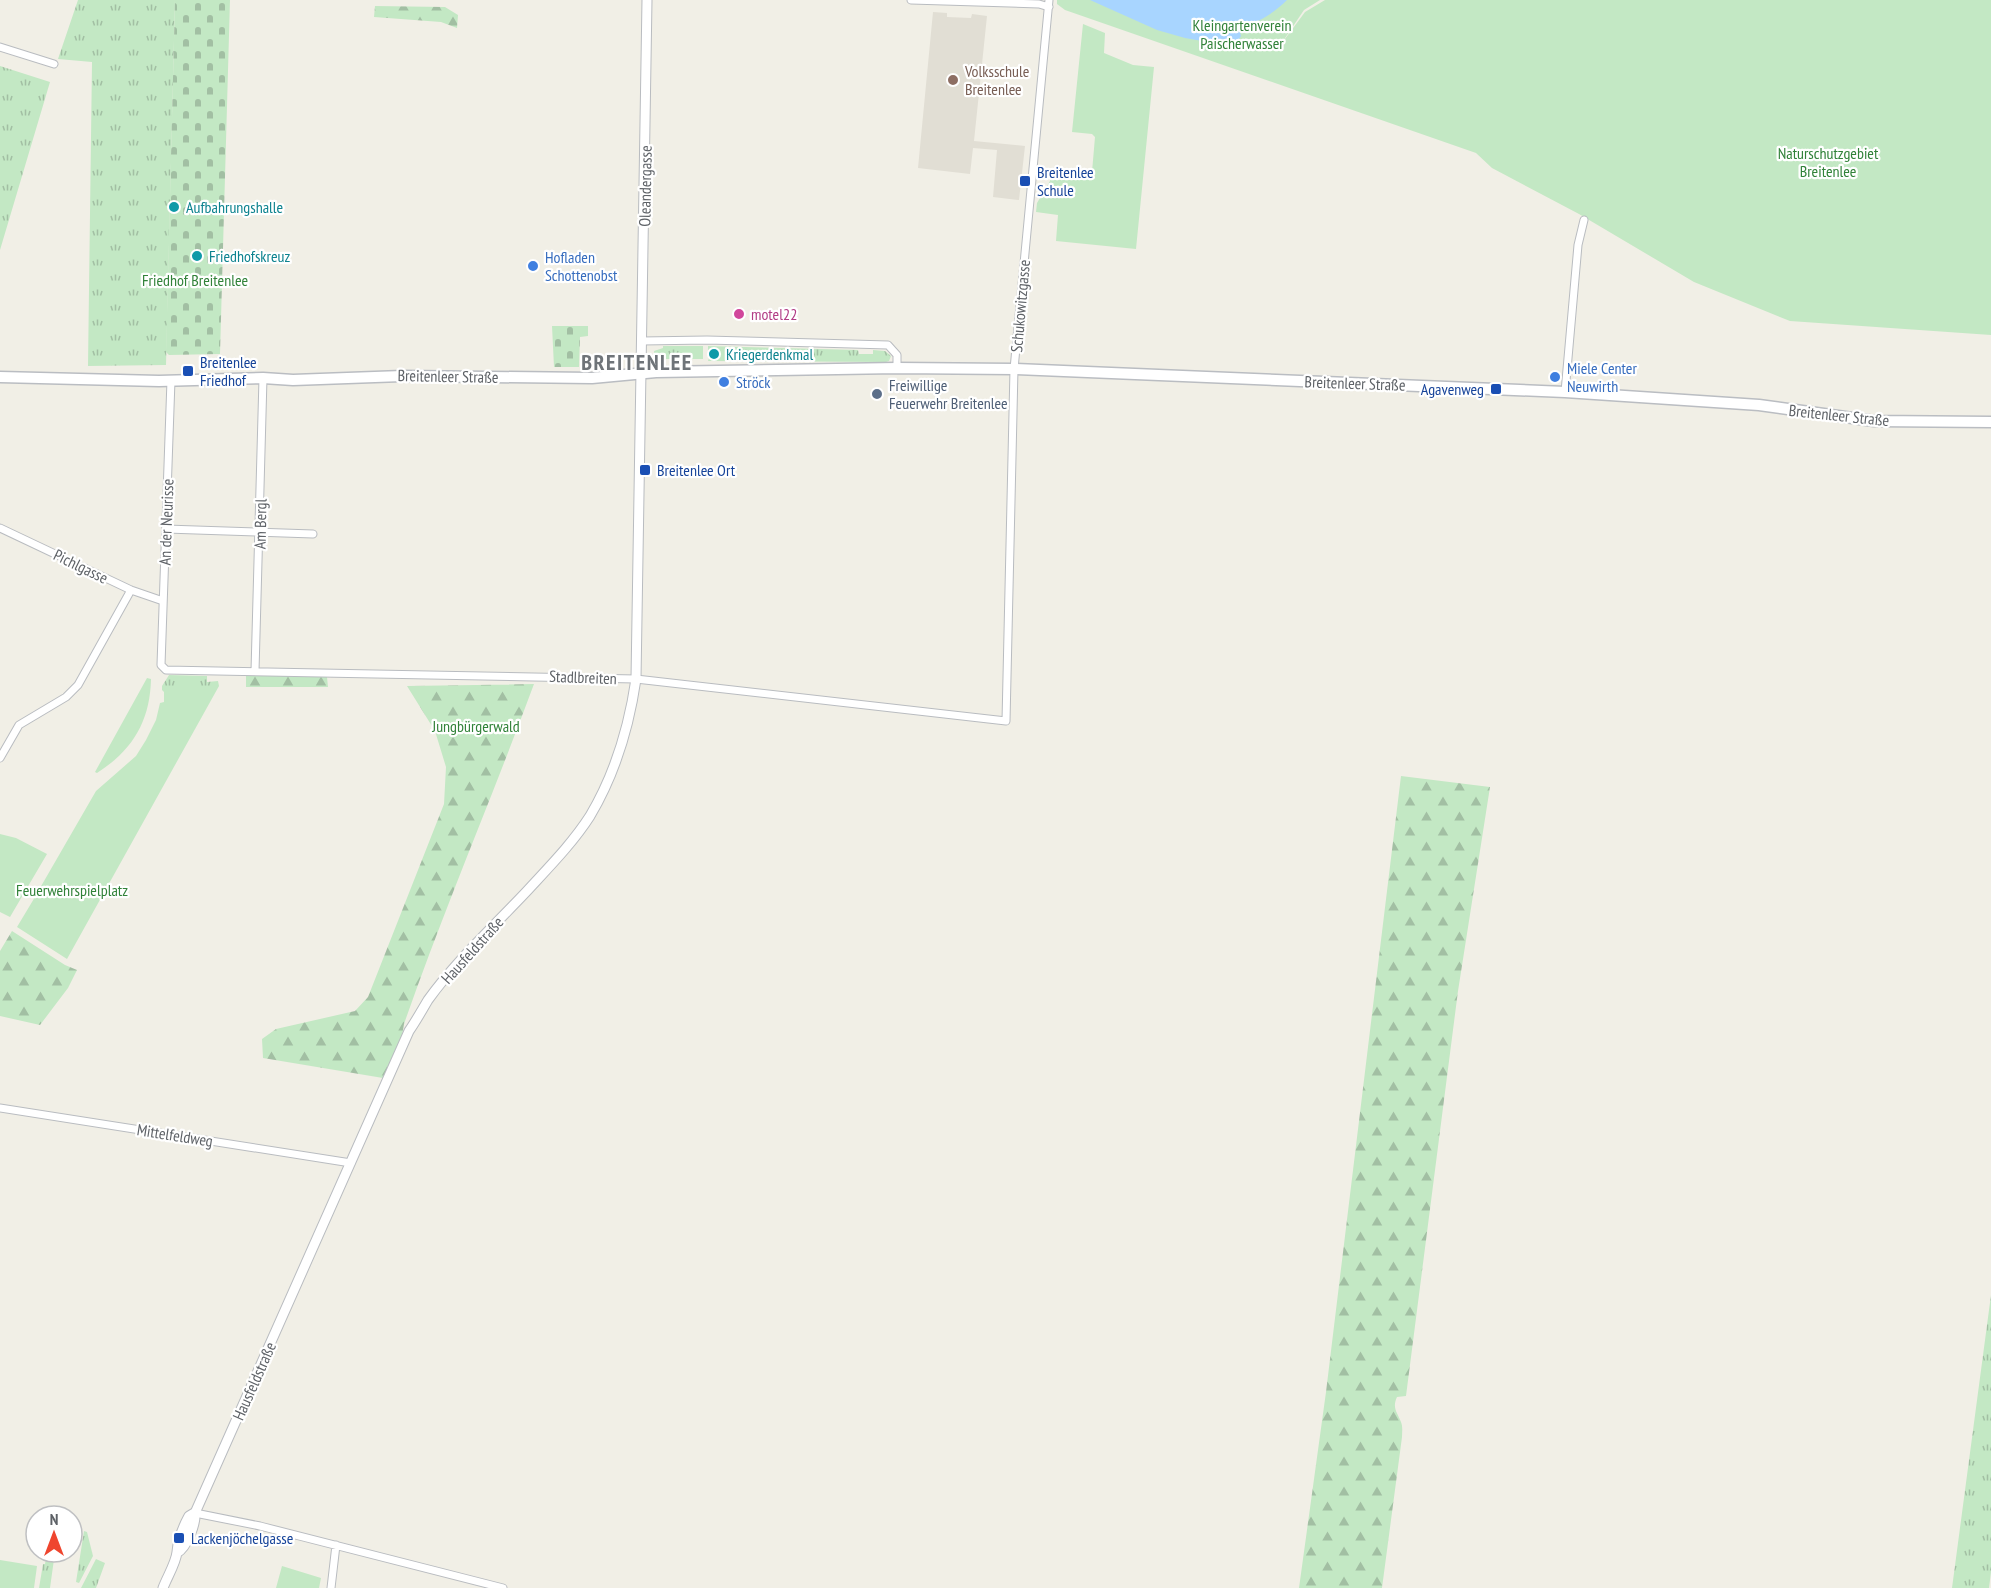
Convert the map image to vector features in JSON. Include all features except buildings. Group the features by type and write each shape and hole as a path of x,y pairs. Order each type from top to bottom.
{"main road":[{"name":"Breitenleer Straße","path":"0,377 114,380 263,378 293,380 402,376 592,378 642,372 897,368 1014,369 1565,392 1759,405 1874,421 1991,422"}],"street":[{"name":"Oleandergasse","path":"642,372 647,0"},
{"path":"911,0 1049,3"},
{"name":"Schukowitzgasse","path":"1006,721 1014,369 1049,3"},
{"path":"0,47 54,64"},
{"path":"1565,392 1578,245 1584,220"},
{"path":"642,341 707,340 888,345 897,355 897,368"},
{"name":"Hausfeldstraße","path":"163,1588 177,1553 182,1550 195,1519 195,1513 409,1031 429,999 452,970 560,856 590,815 619,753 630,716 636,679 642,372"},
{"name":"Am Bergl","path":"255,671 263,378"},
{"name":"An der Neurisse","path":"161,665 171,380"},
{"name":"Pichlgasse","path":"0,528 131,590 163,601"},
{"path":"166,530 314,534"},
{"path":"0,758 19,725 66,697 78,685 131,590"},
{"name":"Stadlbreiten","path":"161,665 166,670 636,679 1006,721"},
{"name":"Mittelfeldweg","path":"0,1108 351,1163"},
{"path":"195,1513 260,1526 503,1588"},
{"path":"331,1588 336,1545"}],"shaded area":[{"name":"Volksschule Breitenlee","path":"933,12 947,13 947,17 971,18 972,14 987,16 974,141 1025,146 1019,200 993,197 997,150 973,148 970,174 918,168"}],"green space":[{"path":"78,0 175,0 166,365 88,366 92,62 58,59"},
{"name":"Friedhof Breitenlee","path":"175,0 230,0 220,354 169,355 166,352"},
{"name":"Naturschutzgebiet Breitenlee","path":"1057,0 1320,0 1304,10 1279,47 1305,12 1325,0 1991,0 1991,335 1790,321 1694,282 1579,214 1492,168 1476,153 1065,10 1057,4"},
{"path":"375,6 445,7 458,15 457,28 441,22 374,17"},
{"path":"1083,24 1105,33 1104,53 1133,65 1154,67 1136,249 1056,241 1058,215 1036,212 1037,203 1057,169 1092,172 1095,137 1092,134 1072,132"},
{"path":"0,66 50,82 0,250"},
{"path":"552,326 588,326 588,336 580,337 579,367 554,367"},
{"path":"663,346 703,346 703,359 655,359 654,351"},
{"path":"708,346 858,350 859,354 873,354 873,350 885,351 891,356 886,362 708,361 709,358 717,357 716,352 708,351"},
{"path":"169,675 207,676 207,682 218,681 219,686 162,686"},
{"path":"246,675 327,677 328,687 246,687"},
{"path":"147,678 151,679 150,694 143,721 137,733 120,755 97,773 95,772"},
{"name":"Jungbürgerwald","path":"534,684 435,938 404,1024 402,1036 383,1078 263,1058 262,1039 276,1029 355,1011 368,997 444,804 446,767 435,731 407,686"},
{"name":"Feuerwehrspielplatz","path":"162,686 219,686 67,959 17,927 35,897 38,897 40,888 96,791 136,756 146,740 156,720 160,703 164,702"},
{"path":"1401,776 1490,787 1458,991 1406,1396 1397,1397 1395,1404 1402,1424 1402,1437 1382,1588 1299,1588 1326,1392"},
{"path":"0,834 16,838 47,854 10,917 0,912"},
{"path":"12,931 65,965 77,970 68,988 40,1025 0,1016 0,951"},
{"path":"1991,1295 1991,1572 1989,1588 1952,1588"},
{"path":"84,1531 87,1532 93,1556 79,1583 76,1582 79,1564 84,1564"},
{"path":"96,1559 105,1563 96,1588 81,1588"},
{"path":"0,1560 37,1566 34,1588 0,1588"},
{"path":"43,1564 53,1564 50,1588 39,1588"},
{"path":"282,1566 321,1578 319,1588 276,1588"}],"water":[{"path":"1090,0 1287,0 1262,19 1242,26 1239,29 1241,36 1239,39 1225,45 1157,30"}],"place":[{"name":"Volksschule Breitenlee","path":"953,80"},
{"name":"Breitenlee Schule","path":"1025,181"},
{"name":"Aufbahrungshalle","path":"174,207"},
{"name":"Friedhofskreuz","path":"197,256"},
{"name":"Hofladen Schottenobst","path":"533,266"},
{"name":"motel22","path":"739,314"},
{"name":"Kriegerdenkmal","path":"714,354"},
{"name":"Breitenlee Friedhof","path":"188,371"},
{"name":"Miele Center Neuwirth","path":"1555,377"},
{"name":"Ströck","path":"724,382"},
{"name":"Agavenweg","path":"1496,389"},
{"name":"Freiwillige Feuerwehr Breitenlee","path":"877,394"},
{"name":"Breitenlee Ort","path":"645,470"},
{"name":"Lackenjöchelgasse","path":"179,1538"}],"district":[{"name":"BREITENLEE","path":"637,362"}],"park label":[{"name":"Kleingartenverein Paischerwasser","path":"1242,34"}]}
